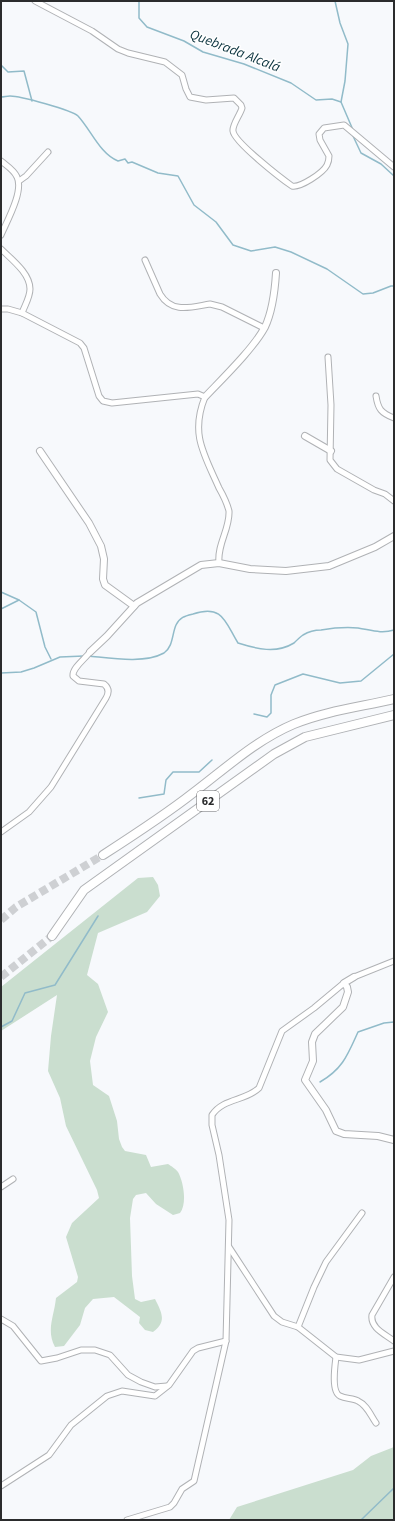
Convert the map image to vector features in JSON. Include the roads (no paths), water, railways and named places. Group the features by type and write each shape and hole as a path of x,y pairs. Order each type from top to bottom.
{"highway":[{"name":"62","path":"103,855 186,798 246,751 268,736 293,724 317,716 394,699"},
{"name":"62","path":"52,936 84,890 274,754 305,737 394,715"}],"street":[{"path":"35,1 92,31 122,51 136,56 166,62 180,72 184,79 188,95 194,98 206,100 234,98 242,108 233,127 234,134 257,158 292,186 296,187 302,184 321,172 327,165 329,156 320,140 319,134 324,128 332,126 344,125 394,167"},
{"path":"19,181 26,176 48,152"},
{"path":"1,162 15,174 19,181 15,201 1,235"},
{"path":"1,249 28,278 30,293 22,313"},
{"path":"145,260 160,294 163,299 173,307 180,308 210,304 222,306 264,328"},
{"path":"219,563 218,551 229,511 203,452 198,435 199,414 205,397 247,351 264,328 275,290 276,273"},
{"path":"1,309 8,309 22,313 80,343 84,350 99,396 103,401 112,403 198,394 205,397"},
{"path":"328,357 331,405 330,460 337,469 374,490 385,494 394,501"},
{"path":"376,396 380,410 394,418"},
{"path":"305,436 331,451"},
{"path":"40,451 89,523 101,546 104,559 105,585 134,606"},
{"path":"1,832 29,812 51,787 106,698 108,689 104,684 79,681 74,678 72,673 73,670 143,598 191,569 205,564 219,563 250,568 286,571 329,566 375,547 394,536"},
{"path":"127,1520 170,1507 174,1504 182,1489 194,1481 226,1341 229,1220 219,1155 212,1125 212,1115 221,1106 253,1093 259,1088 282,1031 344,983 354,977 394,961"},
{"path":"344,983 348,992 342,1009 315,1034 313,1038 313,1061 306,1075 305,1082 326,1110 336,1131 344,1134 378,1136 394,1140"},
{"path":"1,1187 13,1179"},
{"path":"298,1327 326,1262 362,1213"},
{"path":"228,1246 274,1316 282,1322 298,1327 336,1357 359,1360 394,1350"},
{"path":"394,1277 372,1315 372,1320 373,1324 381,1332 394,1341"},
{"path":"1,1319 12,1326 41,1361 57,1358 81,1350 95,1350 110,1355 128,1375 141,1382 155,1387 169,1385"},
{"path":"1,1486 49,1455 71,1425 107,1396 122,1392 154,1396 169,1385 194,1351 198,1348 226,1341"},
{"path":"336,1357 334,1374 336,1392 340,1396 358,1400 376,1423"}],"waterway":[{"name":"Quebrada Alcalá","path":"139,1 139,18 147,27 184,41 203,52 244,64 291,83 316,100 332,99 341,102"},
{"path":"335,1 340,23 348,44 345,81 341,102 353,130"},
{"path":"1,65 8,72 24,71 32,101"},
{"path":"1,97 10,96 24,98 74,113 83,122 106,153 112,158 118,161 125,159 128,163 132,162 158,173 178,176 194,205 216,222 233,245 251,251 275,247 291,252 327,269 363,294 373,293 394,286"},
{"path":"353,136 361,153 381,164 394,176"},
{"path":"1,592 19,600 36,612 45,647 51,659"},
{"path":"1,609 19,600"},
{"path":"88,656 116,659 137,659 156,656 164,653 169,647 179,620 185,616 211,611 222,617 238,643 259,649 273,649 287,646 294,643 303,635 317,630 335,628 358,628 380,632 394,630"},
{"path":"254,714 267,717 271,713 271,695 275,685 303,674 340,683 361,681 394,654"},
{"path":"1,673 21,672 60,657 84,656"},
{"path":"139,798 164,794 166,780 173,772 199,772 212,760"},
{"path":"1,1027 12,1021 25,993 55,985 98,916"},
{"path":"320,1082 334,1072 344,1060 358,1032 384,1023 394,1022"},
{"path":"361,1520 394,1488"}],"tunnel":[{"path":"1,920 16,907 103,855"},
{"path":"1,977 52,936"}]}
